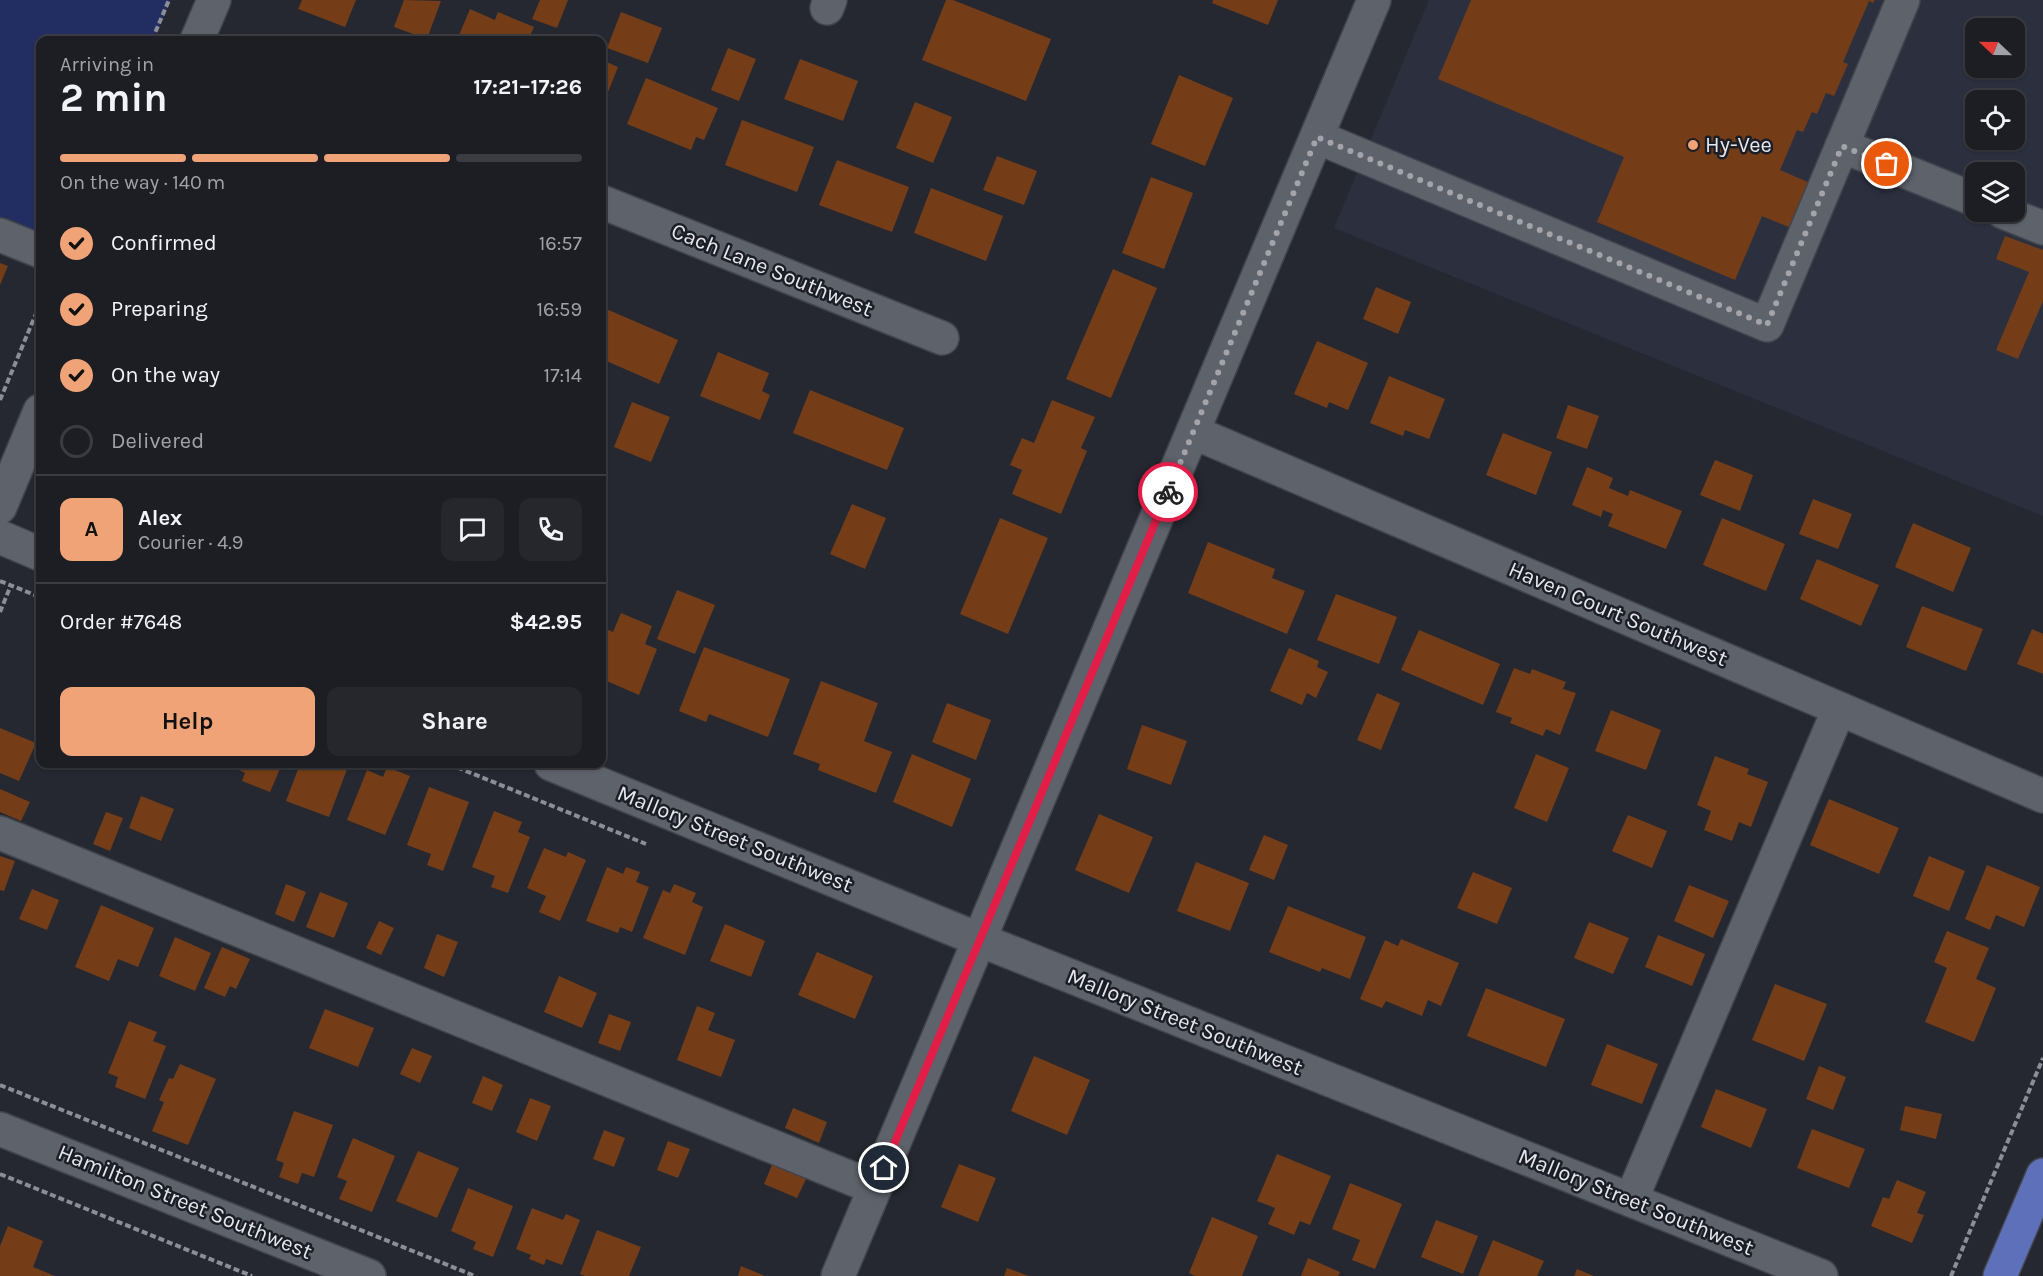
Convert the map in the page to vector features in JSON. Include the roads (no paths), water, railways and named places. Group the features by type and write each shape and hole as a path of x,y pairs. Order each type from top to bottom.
{"main road":[{"path":"2000,1276 2043,1175"}],"street":[{"path":"200,36 214,0"},
{"path":"838,1276 1374,0"},
{"path":"1317,137 1767,325 1903,0"},
{"path":"1842,146 1965,196"},
{"name":"Cach Lane Southwest","path":"606,204 942,338"},
{"path":"2025,221 2043,228"},
{"path":"0,235 36,249"},
{"path":"0,507 36,421"},
{"name":"Haven Court Southwest","path":"1193,432 2043,796"},
{"path":"0,537 36,552"},
{"path":"1631,1200 1839,709"},
{"name":"Mallory Street Southwest","path":"560,768 980,940 1821,1276"},
{"path":"0,833 875,1188"},
{"name":"Hamilton Street Southwest","path":"0,1129 322,1267 369,1276"}],"place":[{"name":"Hy-Vee","path":"1693,145"}]}
